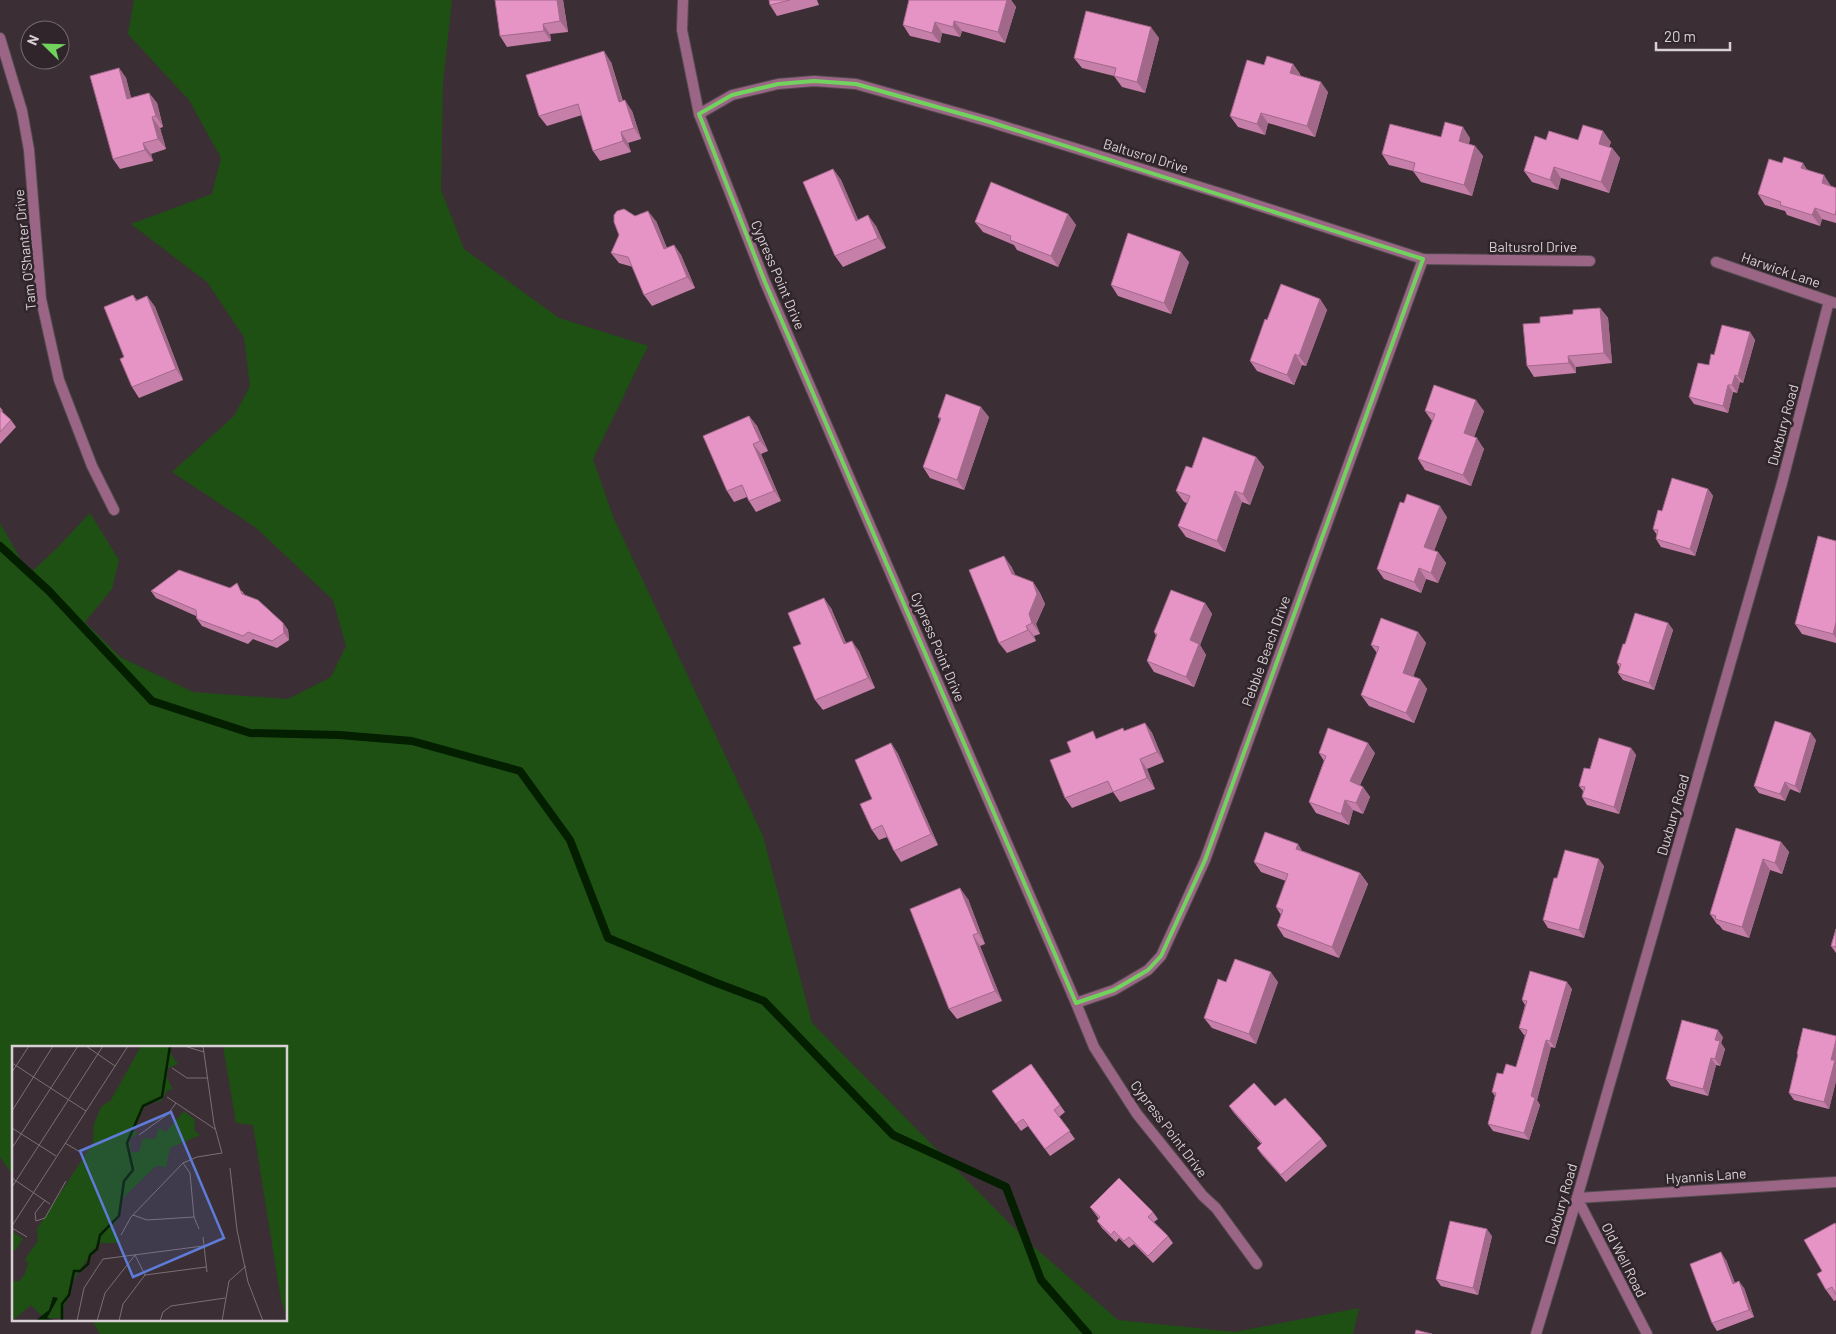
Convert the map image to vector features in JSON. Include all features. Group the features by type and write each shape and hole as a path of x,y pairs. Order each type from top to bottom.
{"street":[{"name":"Cypress Point Drive","path":"683,0 682,30 698,114 765,282 1094,1047 1137,1114 1203,1196 1216,1208 1257,1264"},
{"name":"Tam O'Shanter Drive","path":"0,38 22,111 29,150 41,299 59,380 92,466 114,510"},
{"name":"Baltusrol Drive","path":"698,114 732,95 778,84 814,80 856,84 1009,128 1229,196 1423,260 1590,261"},
{"name":"Pebble Beach Drive","path":"1076,1003 1114,990 1148,970 1161,956 1205,860 1423,260"},
{"name":"Harwick Lane","path":"1716,262 1833,302"},
{"name":"Duxbury Road","path":"1536,1334 1577,1198 1833,302"},
{"name":"Hyannis Lane","path":"1577,1198 1836,1182"},
{"name":"Old Well Road","path":"1577,1198 1646,1334"}],"highlighted area":[{"path":"814,81 856,84 990,122 1423,259 1205,860 1161,956 1148,970 1114,990 1076,1003 765,282 699,114 732,95 778,84"}],"green space":[{"path":"134,0 452,0 443,82 441,190 464,249 559,318 648,346 593,459 614,519 763,836 812,1023 1025,1239 1118,1320 1235,1332 1359,1308 1353,1334 100,1334 93,1322 288,1322 288,1046 12,1046 12,1174 0,1157 0,523 29,574 90,513 119,560 112,589 85,622 120,657 193,692 288,699 331,677 346,646 333,600 255,527 172,472 234,416 250,386 244,337 207,282 131,224 212,194 221,158 189,100 128,34"}],"building":[{"path":"495,0 557,0 560,21 543,24 544,31 500,36"},
{"path":"769,0 790,0 770,5"},
{"path":"909,0 1007,0 998,32 954,21 953,27 935,22 932,33 903,25"},
{"path":"1086,11 1151,27 1137,82 1114,76 1116,68 1074,58"},
{"path":"604,51 619,102 625,100 634,128 621,132 623,141 593,151 578,104 539,116 526,75"},
{"path":"1267,56 1293,64 1290,73 1321,82 1307,126 1261,113 1257,124 1230,116 1247,60 1264,65"},
{"path":"119,68 127,99 149,93 156,116 152,117 158,139 143,143 145,150 113,159 90,76"},
{"path":"1445,122 1463,127 1459,141 1475,146 1464,185 1413,171 1415,163 1382,154 1390,124 1441,137"},
{"path":"1583,125 1603,131 1599,144 1612,148 1601,182 1554,167 1550,180 1524,171 1535,136 1546,140 1549,131 1578,140"},
{"path":"1784,157 1803,163 1801,168 1824,175 1822,183 1836,188 1835,215 1815,208 1812,215 1780,205 1781,202 1758,194 1769,159 1782,163"},
{"path":"833,169 856,221 868,215 878,238 835,256 803,182"},
{"path":"991,182 1068,214 1051,256 1010,240 1011,236 975,222"},
{"path":"624,209 635,216 648,211 664,249 674,245 687,277 644,295 628,257 611,253 619,235 614,222 614,215 617,211"},
{"path":"1128,233 1181,252 1164,303 1111,285"},
{"path":"1281,284 1320,299 1299,356 1295,354 1287,375 1250,361 1265,319 1267,320"},
{"path":"133,295 136,301 147,296 176,369 132,387 120,359 124,357 104,307"},
{"path":"1600,308 1604,353 1568,356 1569,363 1527,366 1523,324 1540,323 1540,317 1573,314 1573,310"},
{"path":"1722,325 1750,332 1738,376 1735,375 1732,385 1728,385 1723,406 1689,397 1698,363 1709,365 1711,354 1714,355"},
{"path":"1434,385 1476,400 1464,433 1477,438 1463,475 1418,459 1435,414 1425,411"},
{"path":"946,394 981,407 957,480 923,467 941,418 938,417"},
{"path":"0,410 11,420 0,432"},
{"path":"749,416 760,441 753,444 774,491 749,501 742,485 727,491 703,436"},
{"path":"1203,437 1256,457 1243,494 1235,491 1217,541 1178,526 1190,496 1176,491 1186,466 1192,468"},
{"path":"1672,478 1708,489 1690,549 1656,539 1658,530 1653,529 1658,510 1662,511"},
{"path":"1407,494 1440,506 1424,547 1438,552 1431,573 1419,568 1414,582 1377,569 1400,502 1404,503"},
{"path":"1818,536 1836,541 1836,622 1833,634 1795,624"},
{"path":"1004,556 1012,574 1033,582 1037,594 1029,614 1032,623 1026,626 1028,630 999,643 969,570"},
{"path":"179,570 230,588 237,583 242,594 258,600 283,623 284,633 272,641 248,632 243,636 197,619 196,610 151,591"},
{"path":"1171,590 1205,603 1190,640 1199,644 1186,677 1147,661 1157,634 1154,632"},
{"path":"824,598 844,644 852,641 868,678 815,700 793,647 801,644 788,613"},
{"path":"1635,613 1668,623 1649,683 1618,673 1621,664 1617,663"},
{"path":"1381,618 1418,632 1403,673 1420,679 1406,713 1361,695 1379,647 1371,645"},
{"path":"1775,721 1811,733 1795,786 1785,782 1780,794 1754,786"},
{"path":"1145,723 1157,752 1140,759 1147,778 1113,792 1108,781 1065,798 1050,760 1071,752 1067,742 1093,731 1096,739 1123,728 1124,731"},
{"path":"1328,728 1368,743 1350,781 1363,787 1356,803 1345,800 1341,814 1309,802 1326,756 1319,753"},
{"path":"1599,738 1631,748 1614,807 1582,797 1585,787 1579,786 1584,768 1590,769"},
{"path":"891,743 931,834 894,851 882,825 872,830 860,804 872,799 855,760"},
{"path":"1736,828 1781,842 1775,863 1763,859 1742,927 1715,919 1716,916 1710,914"},
{"path":"1265,832 1298,844 1296,849 1360,873 1332,947 1277,926 1283,910 1276,907 1288,874 1254,862"},
{"path":"1565,850 1599,859 1579,930 1543,920 1554,878 1557,878"},
{"path":"960,888 978,933 973,935 995,991 949,1009 910,909"},
{"path":"1836,929 1836,947 1831,946"},
{"path":"1235,959 1271,972 1249,1034 1204,1018 1218,979 1226,982"},
{"path":"1530,971 1567,982 1550,1041 1546,1040 1531,1096 1535,1098 1524,1133 1488,1124 1496,1093 1492,1092 1497,1073 1503,1074 1506,1064 1516,1067 1527,1030 1519,1028 1527,1001 1522,1000"},
{"path":"1682,1020 1718,1030 1715,1040 1720,1041 1715,1059 1711,1058 1703,1089 1666,1079"},
{"path":"1803,1028 1836,1036 1831,1060 1835,1060 1824,1102 1789,1093"},
{"path":"1031,1064 1060,1105 1054,1110 1070,1131 1045,1149 1023,1119 1016,1124 992,1091"},
{"path":"1254,1083 1275,1106 1285,1098 1322,1139 1281,1175 1257,1148 1262,1143 1229,1106"},
{"path":"1119,1178 1153,1212 1148,1217 1168,1236 1148,1256 1129,1237 1124,1241 1114,1231 1111,1235 1097,1221 1100,1217 1090,1207"},
{"path":"1450,1221 1487,1229 1473,1288 1436,1279"},
{"path":"1835,1223 1836,1295 1832,1287 1826,1290 1817,1274 1822,1271 1804,1240"},
{"path":"1721,1252 1733,1284 1739,1281 1749,1310 1712,1323 1690,1264"},
{"path":"1416,1330 1432,1334 1415,1334"}],"waterway":[{"path":"0,546 49,591 152,701 250,733 339,735 412,741 520,771 570,840 608,938 764,1001 893,1135 1006,1187 1041,1280 1088,1334"}]}
